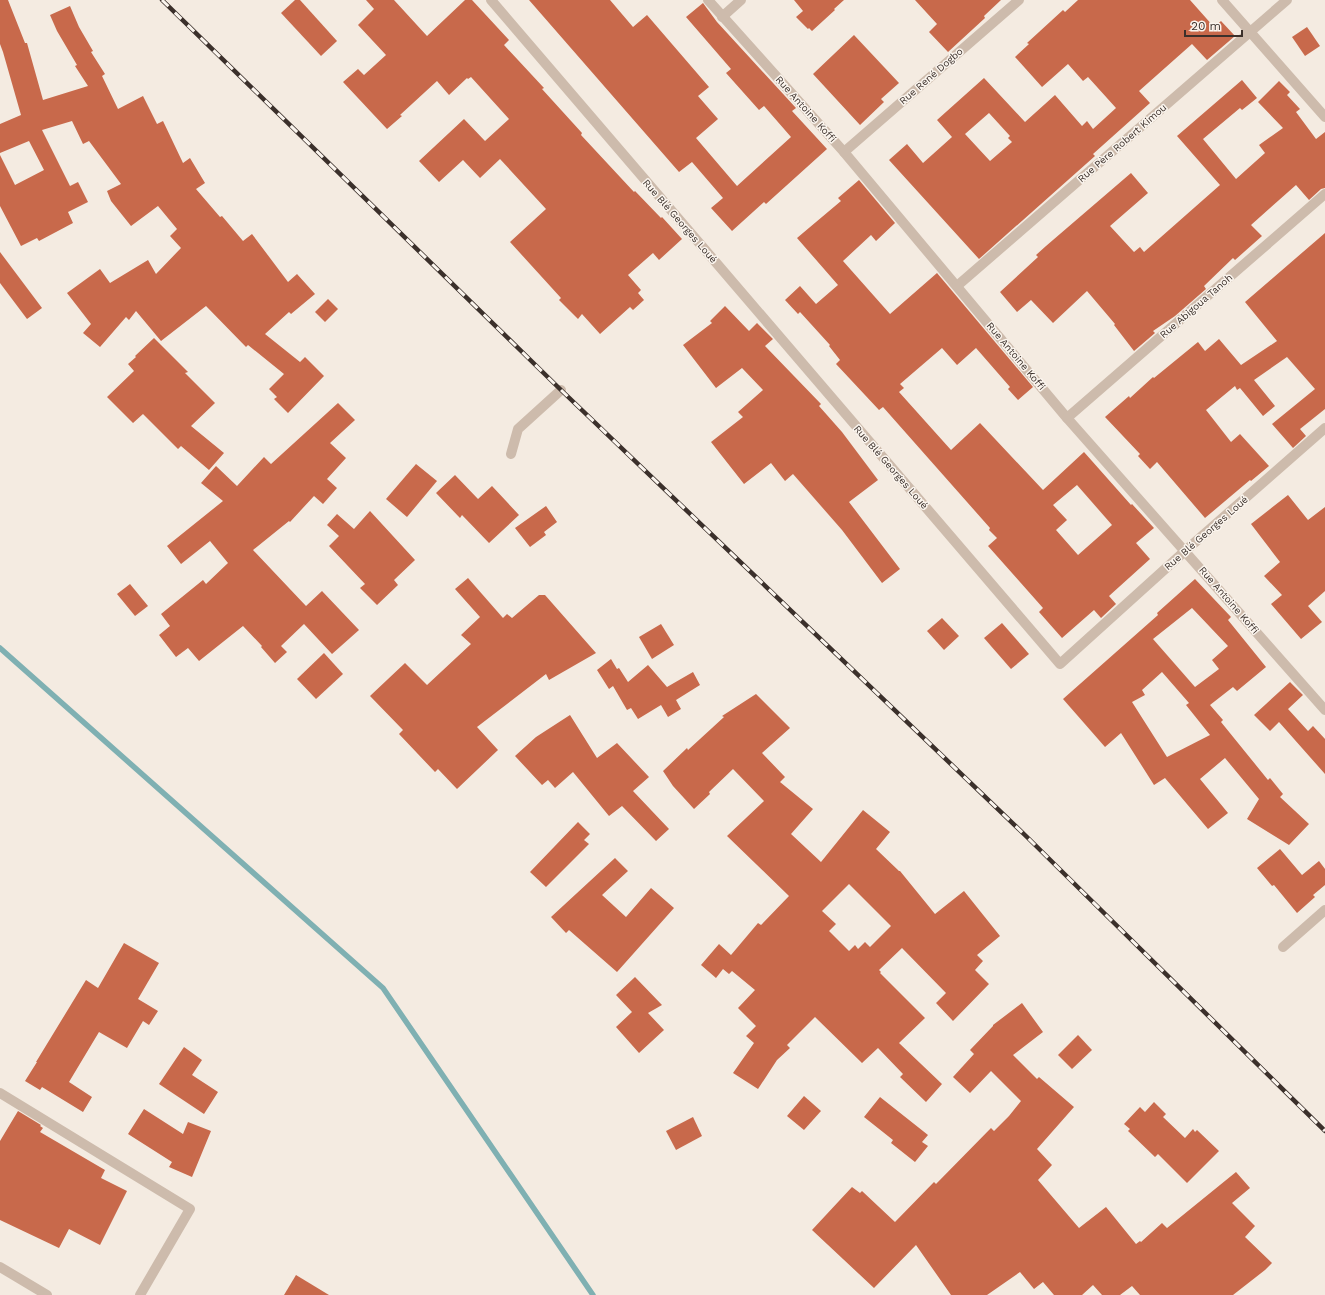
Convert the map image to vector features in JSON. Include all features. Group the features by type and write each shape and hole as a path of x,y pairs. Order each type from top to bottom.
{"street":[{"name":"Rue Blé Georges Loué","path":"491,0 1060,664 1185,551 1325,428"},
{"name":"Rue Antoine Koffi","path":"708,0 844,152 1067,418 1325,710"},
{"path":"722,17 741,0"},
{"name":"Rue René Dogbo","path":"844,152 1019,0"},
{"path":"1222,0 1325,116"},
{"name":"Rue Père Robert Kimou","path":"957,286 1287,0"},
{"name":"Rue Abigoua Tanoh","path":"1067,418 1325,194"},
{"path":"511,454 518,429 560,390"},
{"path":"1283,947 1325,910"},
{"path":"0,1093 190,1209 140,1295"},
{"path":"0,1267 47,1295"}],"building":[{"path":"0,0 8,0 25,43 27,43 43,100 88,86 75,66 77,65 57,31 50,15 70,6 79,27 93,51 91,52 105,74 102,76 118,109 143,96 157,124 163,121 183,163 190,158 205,183 196,189 220,217 222,216 243,241 252,234 288,282 297,274 315,294 291,314 289,312 265,334 300,362 305,357 324,376 288,413 274,399 277,397 269,389 284,374 248,345 246,347 206,306 161,341 136,311 129,320 126,317 100,347 83,333 91,324 67,293 100,269 110,283 148,260 156,274 181,248 170,236 177,229 158,206 131,226 111,201 107,191 121,184 89,141 83,144 72,121 42,130 70,186 78,182 88,202 68,212 73,223 39,241 37,238 21,246 0,206 0,155 15,185 44,170 29,141 0,153 0,124 21,115 0,44"},
{"path":"295,0 300,0 337,41 321,56 281,13"},
{"path":"366,0 394,0 427,36 465,0 472,0 509,40 504,45 544,88 542,89 582,133 581,135 634,192 635,191 661,218 662,217 682,239 659,260 653,253 628,275 641,290 638,293 644,300 633,310 630,307 600,334 582,314 578,319 559,300 561,298 510,242 546,209 500,159 480,178 463,160 439,182 419,161 464,119 485,141 509,119 471,77 468,79 467,78 449,95 437,81 387,129 343,82 358,69 364,75 386,55 358,25 374,9"},
{"path":"529,0 610,0 633,27 647,15 709,87 698,96 718,119 696,138 737,186 791,137 764,106 759,110 726,73 731,69 686,17 703,3 717,22 796,108 792,111 827,149 766,204 764,202 732,231 711,208 723,198 692,162 679,172"},
{"path":"794,0 844,0 812,31 796,17 803,11"},
{"path":"915,0 1001,0 984,16 985,18 948,52 929,32 937,24"},
{"path":"1078,0 1190,0 1214,27 1221,21 1235,36 1207,60 1192,44 1139,91 1150,103 1093,154 1095,156 979,259 889,160 907,144 923,163 952,137 937,120 984,78 1025,122 1055,95 1082,126 1087,121 1093,129 1116,108 1088,77 1083,81 1068,64 1042,87 1015,57 1029,44 1027,43 1063,10 1065,12","holes":["989,113 1010,136 1008,138 1012,142 990,161 965,134"]},
{"path":"1307,27 1320,46 1305,56 1292,37"},
{"path":"854,35 899,83 881,99 884,102 860,125 813,74"},
{"path":"1242,80 1257,98 1242,110 1240,108 1203,139 1236,179 1265,153 1259,145 1283,128 1258,102 1279,81 1290,92 1287,95 1300,109 1296,112 1316,139 1325,132 1325,188 1321,189 1309,200 1296,185 1251,225 1262,236 1235,260 1233,258 1204,286 1206,289 1175,316 1153,331 1155,333 1134,351 1114,325 1115,324 1087,291 1053,323 1031,300 1017,312 1000,292 1038,257 1036,255 1131,173 1148,193 1110,226 1134,252 1140,247 1144,252 1220,185 1177,136"},
{"path":"859,180 895,223 876,241 871,235 843,261 890,314 937,273 1033,387 1018,400 1008,389 1010,387 976,348 957,365 942,348 900,384 904,388 899,392 951,450 980,423 1043,490 1084,452 1131,505 1132,504 1154,528 1136,543 1150,559 1109,596 1116,604 1101,618 1094,610 1062,638 1039,612 1043,608 988,546 997,538 989,530 990,528 883,407 879,410 836,364 840,360 829,346 830,345 800,312 798,314 785,300 800,286 816,304 838,285 797,238 841,201 838,198","holes":["1077,485 1112,525 1078,555 1056,530 1067,520 1053,505"]},
{"path":"1325,233 1325,409 1300,429 1306,436 1293,448 1272,424 1315,389 1287,357 1254,380 1275,406 1263,416 1240,388 1237,390 1235,386 1206,410 1231,442 1240,434 1269,466 1205,518 1157,462 1150,469 1138,456 1140,454 1105,417 1129,396 1130,398 1153,377 1154,378 1198,342 1205,351 1219,339 1241,365 1277,341 1245,302"},
{"path":"0,252 42,308 27,319 0,283"},
{"path":"328,299 338,309 325,322 315,312"},
{"path":"725,306 749,331 757,323 773,339 765,346 821,404 819,406 842,432 878,480 849,502 900,569 882,583 842,530 793,474 785,481 771,463 744,484 711,442 743,417 738,412 763,390 742,368 716,388 683,345 712,323 710,321"},
{"path":"154,338 188,372 185,373 215,403 191,426 224,453 209,470 181,446 178,449 143,414 133,423 107,397 134,371 128,364"},
{"path":"338,403 355,420 330,443 346,458 327,479 337,488 323,504 314,496 290,522 289,521 253,550 306,606 322,591 359,630 332,654 304,624 281,646 287,652 275,663 261,647 262,646 243,626 199,661 188,648 176,657 159,635 170,626 161,614 203,580 206,584 228,563 210,541 181,564 167,546 223,501 201,483 216,466 237,486 264,457 271,464"},
{"path":"416,464 437,481 407,517 386,499"},
{"path":"455,475 478,499 492,486 519,515 489,543 462,515 460,518 436,493"},
{"path":"1288,495 1308,520 1325,507 1325,591 1308,606 1322,622 1301,639 1271,604 1282,595 1264,576 1280,562 1251,524"},
{"path":"546,506 557,522 544,532 546,535 530,547 515,528"},
{"path":"370,511 415,560 394,580 398,585 377,605 360,588 365,584 329,546 339,536 327,525 337,514 354,529"},
{"path":"468,578 503,618 507,614 512,618 539,595 545,595 596,653 549,680 546,674 477,727 498,750 457,789 438,769 435,772 399,734 403,730 370,696 405,663 427,685 471,644 461,635 480,617 455,589"},
{"path":"1195,579 1231,617 1228,620 1266,667 1237,691 1233,687 1210,705 1223,720 1221,722 1268,780 1270,778 1283,794 1280,797 1309,824 1289,845 1247,819 1259,799 1225,758 1200,779 1228,813 1208,829 1165,778 1154,785 1121,733 1105,747 1063,699 1158,615 1157,613","holes":["1192,608 1228,646 1212,660 1219,669 1195,687 1153,639","1162,672 1189,703 1186,705 1210,735 1167,757 1132,702 1145,695 1142,690"]},
{"path":"130,584 148,606 135,616 117,594"},
{"path":"942,618 959,636 944,650 927,631"},
{"path":"1002,623 1029,654 1011,669 984,638"},
{"path":"661,624 674,645 652,659 639,637"},
{"path":"324,653 343,674 316,699 297,679"},
{"path":"611,659 628,682 648,665 667,687 693,672 700,685 676,700 681,709 668,717 661,705 638,719 631,708 627,710 613,686 609,689 597,670"},
{"path":"1290,682 1303,695 1288,709 1308,731 1313,726 1325,739 1325,774 1279,722 1270,731 1254,715"},
{"path":"756,694 790,728 762,753 785,777 780,782 813,809 791,834 821,862 863,810 890,832 876,849 900,871 935,914 964,891 1000,936 977,955 983,961 975,970 989,984 953,1021 936,1003 946,993 902,948 879,970 881,972 880,973 925,1018 899,1043 942,1084 926,1102 900,1077 903,1074 878,1048 862,1063 815,1017 787,1045 790,1048 777,1060 758,1089 733,1073 754,1043 746,1036 756,1026 738,1008 755,990 732,971 729,974 723,969 716,978 701,965 719,944 731,955 758,923 761,925 789,896 727,836 764,801 733,769 694,809 673,786 663,771 687,748 688,750 724,717 722,716","holes":["849,884 891,926 870,947 865,942 858,949 855,945 849,951 829,931 836,924 822,911"]},
{"path":"570,715 597,758 617,743 649,777 633,791 669,829 656,841 622,806 609,816 573,772 555,788 548,780 542,785 515,756 536,737"},
{"path":"578,822 590,834 584,840 589,844 546,887 530,872"},
{"path":"1280,849 1302,875 1319,861 1325,869 1325,885 1313,895 1315,897 1297,913 1274,885 1272,886 1257,868"},
{"path":"615,858 628,871 602,895 626,917 651,888 674,908 617,972 569,930 566,933 551,917"},
{"path":"124,943 159,963 138,999 158,1011 149,1025 143,1021 127,1048 99,1032 69,1082 92,1097 83,1112 42,1087 40,1090 25,1081 86,980 98,988"},
{"path":"635,977 662,1005 648,1013 664,1030 639,1053 616,1027 632,1012 616,995"},
{"path":"1022,1003 1043,1032 1013,1055 1037,1079 1039,1077 1074,1107 1037,1149 1052,1165 1038,1180 1079,1228 1106,1207 1136,1244 1140,1241 1141,1242 1162,1223 1167,1228 1236,1172 1250,1188 1232,1203 1255,1226 1245,1237 1272,1263 1265,1270 1233,1295 1140,1295 1132,1286 1120,1295 1102,1295 1093,1285 1082,1295 1054,1295 1043,1282 1034,1289 1020,1272 987,1295 951,1295 916,1245 874,1288 812,1230 852,1187 860,1193 862,1191 895,1222 934,1182 936,1184 991,1128 994,1131 1009,1116 1021,1101 991,1071 970,1093 953,1077 974,1054 970,1050 993,1025"},
{"path":"1078,1035 1092,1050 1072,1069 1058,1055"},
{"path":"184,1047 202,1060 192,1075 218,1092 204,1114 159,1084"},
{"path":"804,1096 821,1111 804,1130 787,1116"},
{"path":"880,1097 928,1135 922,1142 928,1146 915,1162 891,1143 893,1140 864,1117"},
{"path":"1154,1102 1166,1114 1163,1117 1185,1138 1193,1129 1195,1132 1197,1130 1219,1151 1187,1183 1158,1154 1155,1157 1128,1131 1130,1129 1124,1124 1140,1107 1145,1112"},
{"path":"144,1109 183,1134 188,1122 211,1131 192,1177 169,1167 172,1162 128,1134"},
{"path":"18,1111 41,1125 40,1126 43,1128 40,1132 105,1170 101,1178 127,1191 100,1245 69,1229 59,1248 0,1220 0,1141"},
{"path":"693,1117 702,1136 676,1150 666,1131"},
{"path":"296,1275 329,1295 284,1295"}],"waterway":[{"path":"0,648 383,988 593,1295"}],"railway":[{"path":"162,0 561,390 1028,838 1325,1131"}]}
